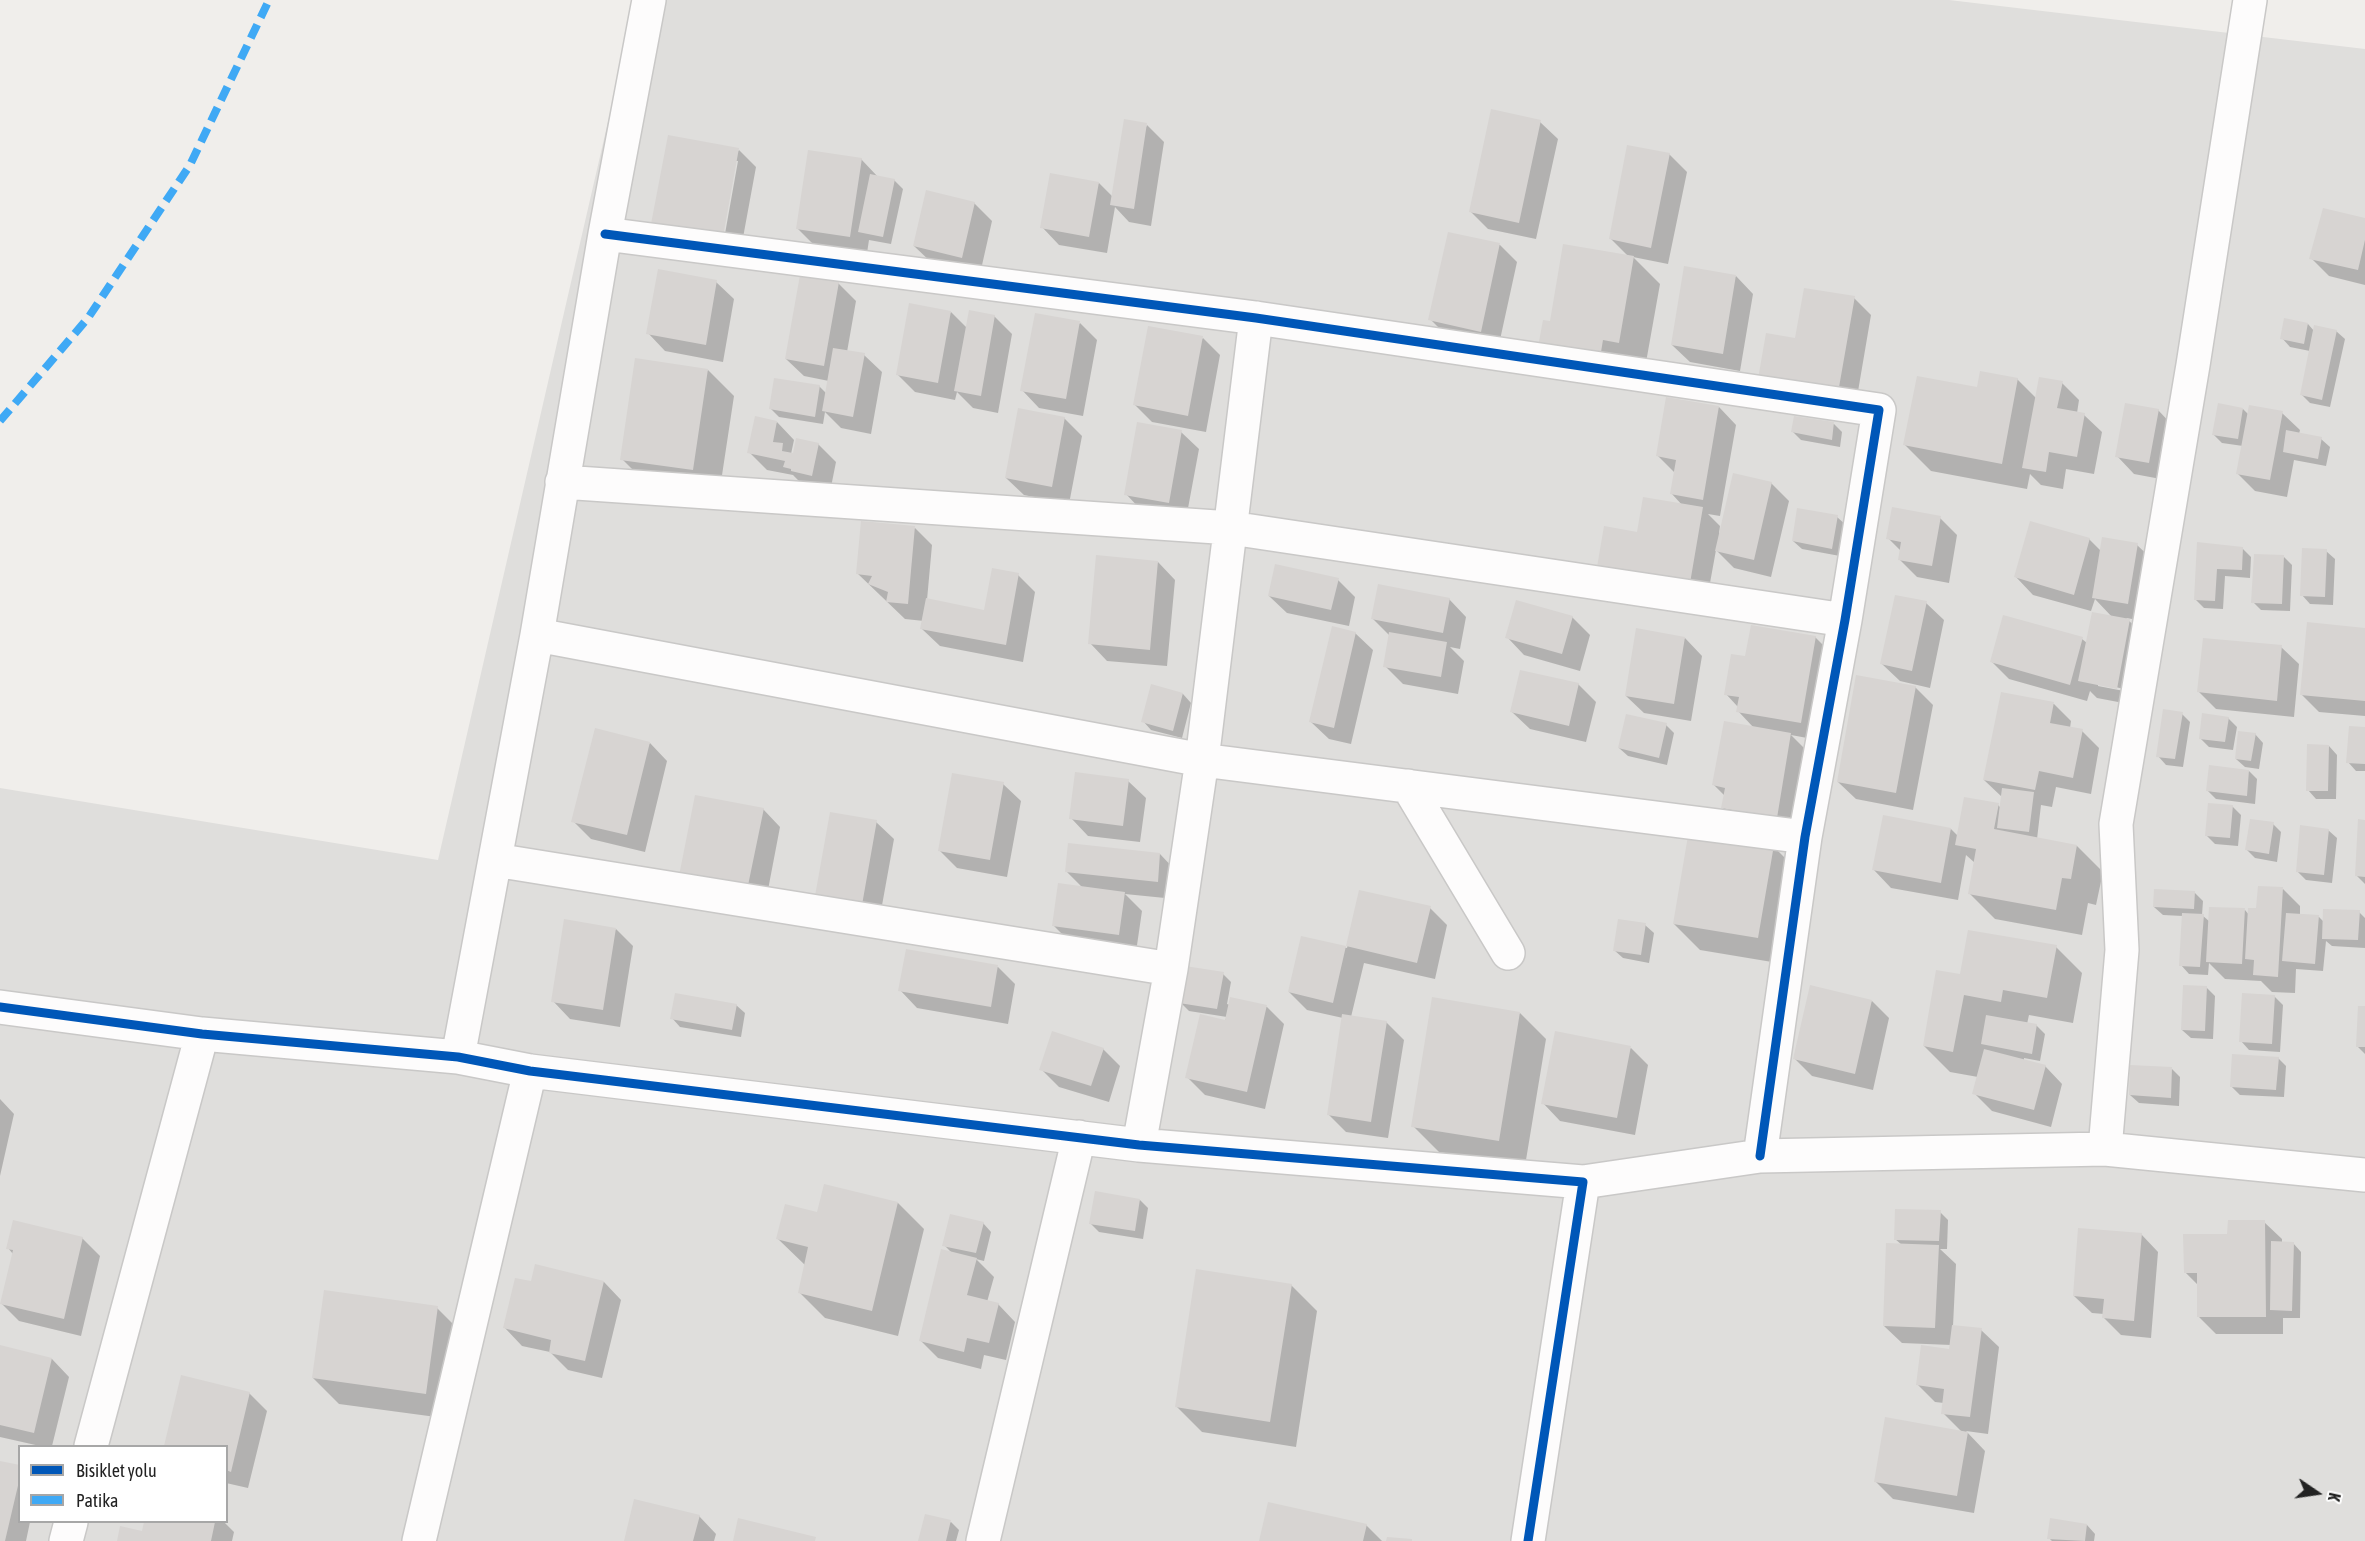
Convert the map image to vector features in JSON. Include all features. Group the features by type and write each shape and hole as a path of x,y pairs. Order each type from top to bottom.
{"street":[{"path":"458,1057 537,635 605,234 649,0"},
{"path":"2105,1149 2122,950 2116,824 2195,353 2250,0"},
{"path":"605,234 1256,318 1878,410 1845,620 1805,837 1760,1156"},
{"path":"1139,1145 1171,969 1202,760 1256,318"},
{"path":"562,482 1231,528 1845,620"},
{"path":"537,635 1202,760 1805,837"},
{"path":"1408,786 1508,953"},
{"path":"495,860 1171,969"},
{"path":"0,1007 202,1034 458,1057 530,1071 1139,1145 1583,1182 1760,1156 2105,1149 2365,1175"},
{"path":"91,1445 202,1034"},
{"path":"419,1541 530,1071"},
{"path":"983,1541 1079,1137"},
{"path":"1528,1541 1583,1182"},
{"path":"66,1541 70,1523"}],"shaded area":[{"path":"636,0 1949,0 2365,49 2365,1541 0,1541 0,788 438,860"}],"building":[{"path":"1491,109 1541,120 1519,223 1469,212"},
{"path":"1124,119 1147,123 1134,209 1110,205"},
{"path":"668,135 739,148 723,237 651,224"},
{"path":"1627,145 1670,153 1651,248 1609,239"},
{"path":"808,150 862,158 850,237 796,229"},
{"path":"1050,173 1099,182 1089,237 1040,228"},
{"path":"870,174 895,179 883,237 858,232"},
{"path":"926,190 975,202 962,258 913,246"},
{"path":"2323,208 2365,218 2365,240 2358,270 2309,259"},
{"path":"1448,232 1500,243 1481,332 1428,320"},
{"path":"1563,244 1634,256 1619,343 1603,340 1600,358 1538,347 1543,320 1550,321"},
{"path":"1684,266 1736,275 1723,354 1671,345"},
{"path":"658,269 717,280 706,345 646,334"},
{"path":"800,275 839,282 824,366 785,359"},
{"path":"1804,288 1855,296 1838,393 1758,379 1766,333 1795,338"},
{"path":"909,303 951,311 938,383 896,375"},
{"path":"969,310 995,315 981,396 954,391"},
{"path":"1035,313 1080,321 1066,399 1020,391"},
{"path":"2284,318 2308,323 2304,344 2280,339"},
{"path":"2314,325 2337,330 2322,400 2300,395"},
{"path":"1148,326 1203,336 1188,416 1133,405"},
{"path":"833,348 865,353 853,417 822,411"},
{"path":"635,358 708,369 693,470 620,460"},
{"path":"1980,371 2018,378 2002,464 1903,445 1917,376 1977,387"},
{"path":"2039,377 2063,381 2057,408 2085,413 2077,457 2049,452 2046,472 2022,468"},
{"path":"774,378 820,385 815,417 769,409"},
{"path":"1666,397 1719,406 1703,500 1670,494 1676,460 1656,456"},
{"path":"2125,403 2159,409 2149,463 2115,457"},
{"path":"2218,403 2243,408 2238,439 2212,435"},
{"path":"2249,405 2283,411 2270,480 2236,474"},
{"path":"1018,408 1065,417 1052,487 1005,478"},
{"path":"755,416 777,421 773,442 783,443 782,451 793,453 796,438 819,443 812,476 783,467 785,461 747,453"},
{"path":"1794,416 1834,422 1832,440 1791,432"},
{"path":"1137,422 1182,430 1169,503 1124,495"},
{"path":"2286,430 2322,437 2318,459 2283,452"},
{"path":"1733,473 1772,482 1754,560 1715,551"},
{"path":"1643,497 1703,507 1689,589 1596,573 1604,526 1637,532"},
{"path":"1892,507 1941,516 1932,566 1898,560 1901,542 1886,539"},
{"path":"1797,508 1838,515 1832,549 1792,541"},
{"path":"861,521 915,526 908,604 886,602 888,592 868,584 872,576 856,574"},
{"path":"2030,521 2090,538 2074,595 2014,577"},
{"path":"2102,537 2138,543 2128,604 2092,598"},
{"path":"2197,542 2243,547 2242,570 2217,569 2215,601 2194,600"},
{"path":"2302,548 2327,549 2325,597 2300,596"},
{"path":"2254,554 2284,555 2282,604 2251,603"},
{"path":"1096,555 1158,561 1150,650 1088,644"},
{"path":"1275,564 1339,578 1331,610 1268,596"},
{"path":"992,568 1019,573 1006,645 920,629 926,598 984,610"},
{"path":"1378,584 1450,598 1443,633 1371,619"},
{"path":"1895,595 1927,601 1912,671 1880,664"},
{"path":"1516,600 1573,616 1562,654 1505,638"},
{"path":"2092,612 2130,619 2117,689 2078,681"},
{"path":"2003,615 2083,637 2070,685 1990,662"},
{"path":"2307,622 2365,628 2365,701 2300,695"},
{"path":"1751,625 1816,636 1801,723 1736,712 1739,697 1724,695 1731,654 1745,656"},
{"path":"1332,626 1356,632 1334,728 1309,722"},
{"path":"1636,628 1685,637 1674,704 1625,696"},
{"path":"1389,632 1447,642 1441,677 1383,667"},
{"path":"2203,638 2282,645 2277,701 2197,692"},
{"path":"1520,670 1579,683 1569,726 1510,712"},
{"path":"1856,675 1916,686 1896,793 1837,782"},
{"path":"1151,684 1183,693 1173,731 1141,722"},
{"path":"2001,692 2054,702 2050,723 2083,729 2073,778 2039,771 2035,790 1983,780"},
{"path":"2163,709 2183,712 2175,759 2156,757"},
{"path":"2202,713 2229,717 2225,742 2199,739"},
{"path":"1626,714 1667,723 1659,758 1618,748"},
{"path":"1724,721 1791,733 1777,818 1721,808 1725,788 1712,785"},
{"path":"2349,726 2365,727 2365,764 2346,763"},
{"path":"595,728 650,742 627,835 571,822"},
{"path":"2238,731 2256,733 2251,761 2235,759"},
{"path":"2307,744 2329,745 2328,791 2306,791"},
{"path":"2209,765 2249,770 2247,796 2206,791"},
{"path":"1075,772 1129,779 1123,826 1069,819"},
{"path":"952,773 1004,782 990,860 938,851"},
{"path":"2002,788 2034,792 2029,832 1997,828"},
{"path":"695,795 764,808 745,900 677,886"},
{"path":"1964,797 1999,803 1994,829 2077,845 2071,879 2062,878 2056,910 1968,894 1976,849 1955,845"},
{"path":"2208,803 2233,805 2230,838 2205,836"},
{"path":"830,812 877,820 862,905 815,896"},
{"path":"1883,815 1951,828 1941,883 1872,870"},
{"path":"2250,819 2274,822 2269,854 2245,850"},
{"path":"2358,819 2365,820 2365,877 2355,876"},
{"path":"2300,825 2329,829 2324,875 2296,872"},
{"path":"1689,830 1774,845 1758,938 1673,924"},
{"path":"1068,843 1160,853 1158,882 1065,872"},
{"path":"1058,883 1125,892 1119,935 1052,926"},
{"path":"2258,886 2283,887 2278,977 2253,975 2254,960 2245,959 2248,908 2256,908"},
{"path":"2154,889 2195,891 2194,909 2153,907"},
{"path":"1359,890 1431,906 1417,963 1346,946"},
{"path":"2209,907 2245,908 2242,964 2206,962"},
{"path":"2323,909 2360,910 2358,940 2322,939"},
{"path":"2182,913 2204,914 2200,967 2179,966"},
{"path":"2286,913 2319,915 2315,964 2282,961"},
{"path":"564,919 616,928 603,1010 551,1002"},
{"path":"1618,919 1646,923 1641,955 1613,951"},
{"path":"1968,930 2057,945 2047,998 2003,990 2001,1002 1964,995 1953,1052 1923,1046 1936,970 1960,974"},
{"path":"1301,936 1346,946 1333,1003 1288,992"},
{"path":"906,949 998,965 991,1007 898,991"},
{"path":"1185,966 1224,972 1217,1009 1179,1003"},
{"path":"1810,985 1872,1000 1855,1074 1793,1059"},
{"path":"2183,985 2207,986 2205,1031 2181,1030"},
{"path":"675,993 737,1004 732,1030 670,1019"},
{"path":"2242,993 2275,995 2272,1044 2239,1042"},
{"path":"1230,997 1267,1005 1247,1092 1185,1078 1200,1014 1225,1020"},
{"path":"1432,997 1520,1012 1499,1141 1411,1127"},
{"path":"2358,1006 2365,1006 2365,1047 2356,1047"},
{"path":"1342,1014 1387,1021 1371,1122 1327,1115"},
{"path":"1986,1015 2037,1024 2032,1054 1981,1044"},
{"path":"1052,1031 1104,1048 1091,1086 1039,1070"},
{"path":"1555,1031 1631,1046 1617,1118 1541,1104"},
{"path":"1984,1049 2046,1065 2034,1110 1972,1094"},
{"path":"2232,1054 2279,1057 2276,1090 2230,1087"},
{"path":"2130,1065 2172,1067 2171,1098 2129,1095"},
{"path":"824,1184 898,1202 872,1311 798,1293 808,1247 776,1239 785,1204 817,1212"},
{"path":"1095,1191 1140,1199 1135,1231 1089,1224"},
{"path":"1895,1209 1941,1210 1939,1241 1894,1240"},
{"path":"950,1214 984,1222 976,1253 942,1246"},
{"path":"13,1220 83,1237 64,1319 0,1304 13,1250 6,1249"},
{"path":"2228,1220 2265,1220 2266,1317 2197,1317 2197,1273 2184,1273 2183,1234 2227,1234"},
{"path":"2078,1228 2142,1233 2134,1321 2102,1318 2104,1299 2073,1296"},
{"path":"2271,1241 2294,1242 2292,1311 2270,1310"},
{"path":"1886,1243 1939,1245 1935,1328 1883,1326"},
{"path":"941,1249 977,1258 967,1295 999,1303 989,1343 967,1338 964,1352 919,1341"},
{"path":"535,1264 604,1281 585,1361 549,1353 551,1340 503,1328 515,1278 531,1281"},
{"path":"1196,1269 1292,1284 1270,1422 1175,1407"},
{"path":"324,1290 438,1306 426,1394 312,1378"},
{"path":"1952,1325 1982,1328 1970,1417 1941,1414 1944,1389 1916,1385 1921,1345 1949,1349"},
{"path":"0,1345 52,1358 34,1433 0,1425"},
{"path":"181,1375 250,1392 231,1472 228,1471 228,1445 164,1445"},
{"path":"1885,1417 1968,1432 1957,1496 1874,1482"},
{"path":"0,1461 18,1465 18,1486 5,1541 0,1541"},
{"path":"634,1499 700,1515 693,1541 624,1541"},
{"path":"1268,1502 1367,1524 1363,1541 1259,1541"},
{"path":"925,1514 951,1520 946,1541 918,1541"},
{"path":"738,1518 816,1537 815,1541 733,1541"},
{"path":"2050,1518 2087,1524 2085,1541 2047,1539"},
{"path":"144,1523 215,1523 211,1541 117,1541 120,1526 142,1531"},
{"path":"1387,1537 1412,1539 1412,1541 1386,1541"}],"marked path":[{"path":"0,421 88,318 190,165 269,0"}],"cycle path":[{"path":"605,234 1256,318 1879,410 1845,620 1805,837 1760,1156"},
{"path":"0,1007 202,1034 458,1057 530,1071 1139,1145 1583,1182 1528,1541"}]}
